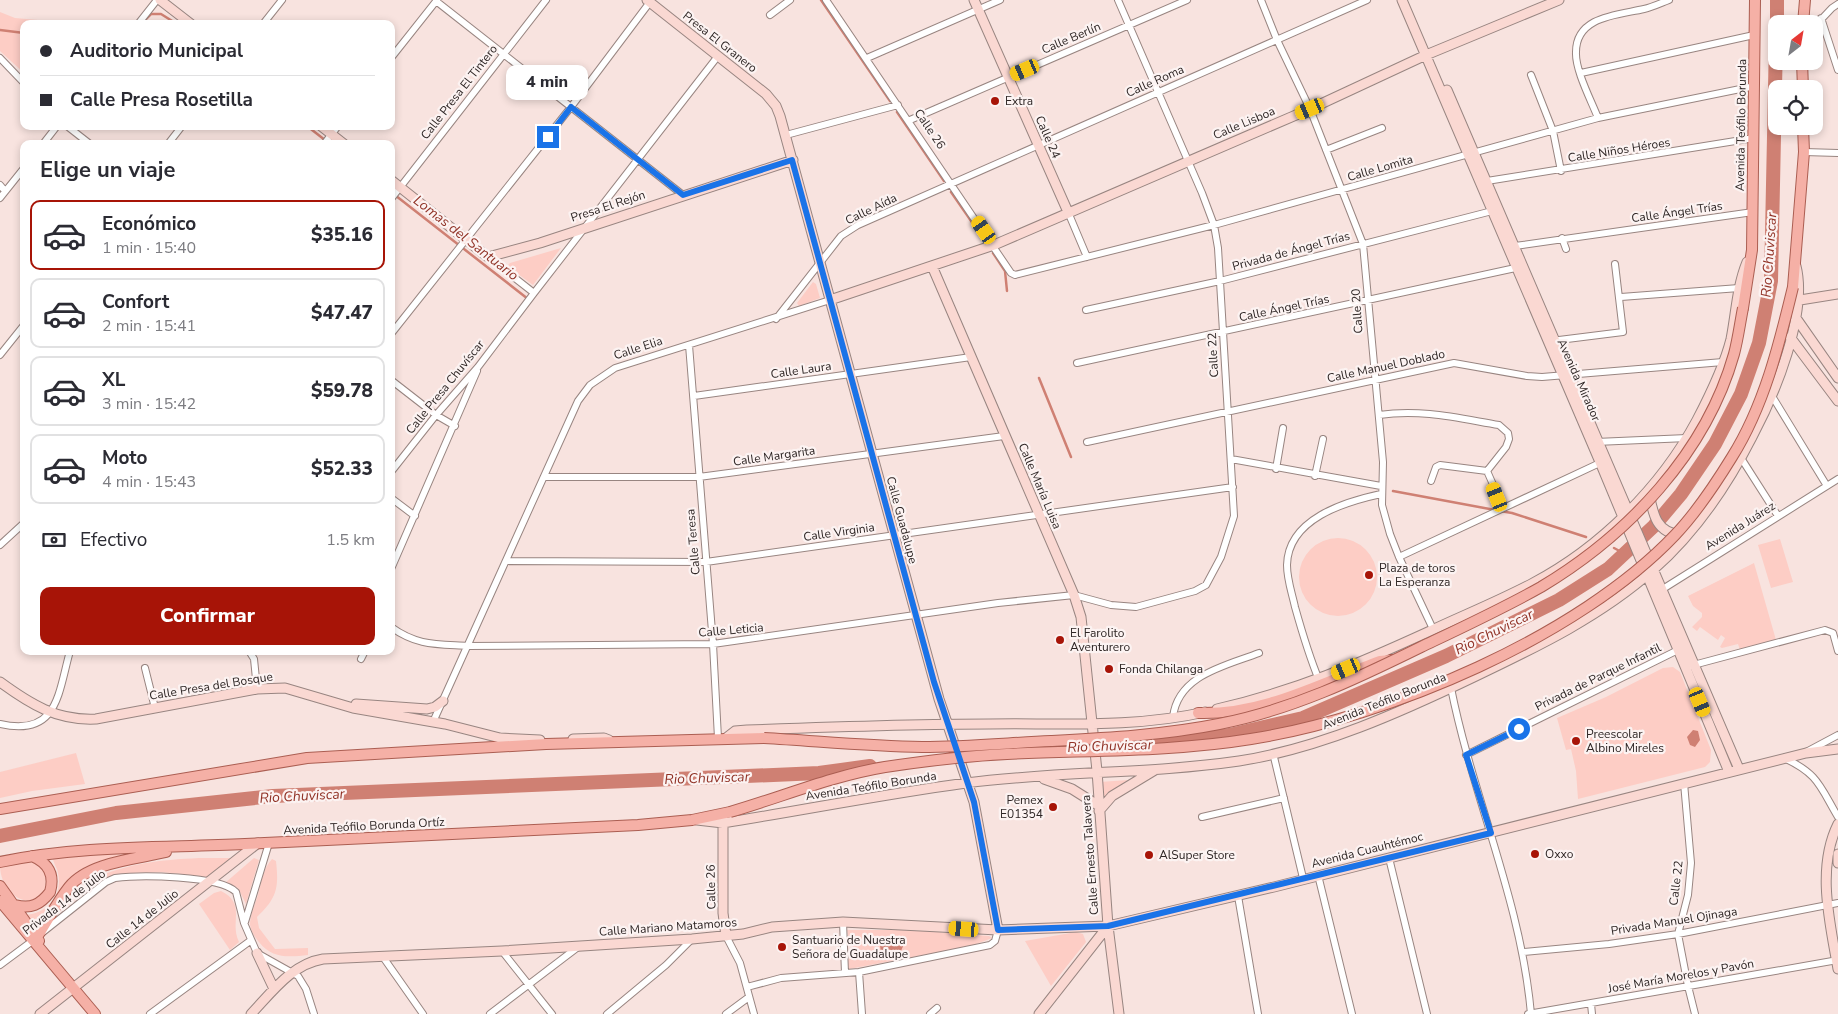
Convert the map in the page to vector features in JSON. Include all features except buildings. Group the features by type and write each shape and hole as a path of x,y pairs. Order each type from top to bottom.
{"main road":[{"name":"Avenida Teófilo Borunda","path":"614,742 764,738 921,747 1125,737 1215,725 1252,716 1331,690 1539,588 1592,553 1645,505 1693,443 1715,402 1734,352 1752,250 1756,86 1755,0"},
{"path":"1804,15 1805,0"},
{"name":"Avenida Teófilo Borunda Ortíz","path":"0,862 31,855 81,849 270,843 692,820 726,816 815,783 882,768 995,754 1165,747 1250,739 1300,730 1382,706 1429,688 1504,653 1575,615 1634,574 1678,533 1734,454 1771,369 1793,287 1804,152 1803,135"},
{"path":"1198,713 1227,713 1270,702 1380,661 1397,659"},
{"path":"0,809 307,758 614,742"},
{"path":"37,941 69,886 79,878 127,860 185,847"},
{"path":"14,905 35,906 50,892 52,874 47,866 31,855"},
{"path":"0,886 37,941"},
{"path":"0,901 37,941 95,1014"}],"street":[{"path":"141,20 157,0"},
{"path":"160,0 186,20"},
{"path":"266,20 282,0"},
{"path":"395,53 437,0 502,55 683,195"},
{"name":"Calle Presa El Tintero","path":"395,194 546,0"},
{"path":"770,15 790,0"},
{"name":"Calle 26","path":"826,0 910,120 1011,273"},
{"name":"Calle 24","path":"974,0 1087,257"},
{"path":"867,58 1000,0"},
{"name":"Calle 22","path":"1074,595 1130,608 1195,591 1206,586 1212,578 1231,532 1234,516 1220,281 1214,225 1118,0"},
{"name":"Calle Berlín","path":"910,120 1187,0"},
{"name":"Calle 20","path":"1260,0 1310,109 1364,244 1367,302 1383,462 1381,494 1388,526 1399,557 1433,629"},
{"name":"Calle Roma","path":"952,184 1367,0"},
{"name":"Avenida Mirador","path":"1402,0 1429,55"},
{"name":"Avenida Mirador","path":"1408,0 1429,55 1604,461 1734,770"},
{"path":"1598,118 1575,53 1580,36 1586,26 1598,19 1646,9 1669,0"},
{"path":"395,329 571,107 649,1"},
{"name":"Presa El Granero","path":"649,1 766,94 776,106"},
{"name":"Calle Lisboa","path":"994,245 1310,109 1553,1"},
{"path":"1823,16 1838,4"},
{"path":"1823,24 1838,70"},
{"path":"1581,73 1754,35"},
{"name":"Calle Presa Chuvíscar","path":"395,467 436,415 478,367 718,56"},
{"path":"0,58 20,79"},
{"path":"1531,75 1553,131 1561,171"},
{"name":"Calle Lomita","path":"1011,273 1020,275 1214,225 1598,118 1756,86"},
{"path":"786,135 898,105"},
{"name":"Calle Guadalupe","path":"776,106 786,135 915,616 946,724 968,783 981,832 998,930 996,941 990,945 859,972"},
{"path":"1326,150 1382,128"},
{"path":"46,140 54,130"},
{"path":"72,130 85,140"},
{"path":"171,140 179,130"},
{"path":"326,130 339,140"},
{"path":"327,140 335,130"},
{"name":"Calle Niños Héroes","path":"1488,181 1561,171 1754,138"},
{"path":"1804,152 1838,153"},
{"name":"Avenida Mirador","path":"1471,153 1488,181 1496,210 1515,246 1520,267"},
{"name":"Presa El Rejón","path":"488,257 540,243 586,226 792,160"},
{"path":"0,198 20,173"},
{"path":"395,183 534,292"},
{"name":"Calle Aída","path":"776,319 841,236 858,225 952,184"},
{"path":"0,185 5,192"},
{"name":"Privada de Ángel Trías","path":"1086,310 1220,281 1496,210"},
{"name":"Calle Ángel Trías","path":"1515,246 1753,212"},
{"path":"1562,238 1566,249"},
{"name":"Calle Elia","path":"433,722 578,402 590,385 615,368 776,319 994,245"},
{"name":"Avenida Teófilo Borunda","path":"722,738 735,731 747,730 946,724 1092,723 1172,717 1198,713 1261,699 1319,680 1534,583 1581,552 1625,514 1649,489 1687,438 1708,399 1730,342 1740,288 1752,250"},
{"path":"1552,341 1620,334 1624,329 1615,264"},
{"name":"Calle María Luisa","path":"932,266 1074,595 1085,638 1092,723"},
{"name":"Avenida Teófilo Borunda","path":"726,816 968,783 1238,761 1349,731 1451,688 1560,635 1612,602 1651,572 1686,536 1705,513 1741,458 1772,396 1796,318 1800,300 1800,281 1796,266"},
{"name":"Calle Ángel Trías","path":"1077,364 1520,267"},
{"path":"1620,298 1740,288"},
{"path":"1800,300 1838,294"},
{"path":"1796,318 1838,378"},
{"path":"0,355 20,330"},
{"path":"1790,337 1838,401"},
{"name":"Calle Teresa","path":"689,345 722,738"},
{"name":"Calle Laura","path":"694,396 971,357"},
{"name":"Calle Manuel Doblado","path":"1088,442 1228,414 1454,363 1527,376 1567,375 1723,362"},
{"path":"395,560 455,426 478,367"},
{"path":"395,383 436,415 455,426"},
{"path":"1772,396 1827,486"},
{"path":"1378,415 1404,412 1428,413 1499,425 1504,429 1509,439 1506,447 1487,471"},
{"path":"1276,469 1283,428"},
{"name":"Calle Margarita","path":"545,477 699,477 1004,436"},
{"path":"1595,442 1687,438"},
{"path":"1315,476 1323,439"},
{"path":"1741,458 1778,516"},
{"path":"1231,459 1276,469 1381,486"},
{"path":"1399,557 1604,461"},
{"path":"1431,481 1436,467 1440,465 1487,471"},
{"path":"1487,471 1503,507"},
{"name":"Avenida Juárez","path":"1659,592 1838,479"},
{"name":"Calle Virginia","path":"507,561 706,562 1233,487"},
{"path":"1649,489 1652,512 1656,521 1666,532 1686,536"},
{"path":"1319,680 1306,649 1288,578 1287,563 1292,544 1297,534 1317,518 1355,500 1381,494"},
{"path":"395,501 415,516"},
{"path":"0,545 20,527"},
{"name":"Calle Leticia","path":"395,629 415,641 428,644 468,646 713,644 998,603 1074,595"},
{"path":"1690,666 1825,630 1833,633 1838,651"},
{"name":"Privada de Parque Infantil","path":"1466,755 1682,648"},
{"path":"1172,717 1174,704 1182,691 1193,681 1206,673 1259,653"},
{"path":"0,724 29,727 38,724 50,713 57,697 69,655"},
{"path":"252,655 254,659 257,689"},
{"path":"361,659 364,655"},
{"path":"145,668 155,708"},
{"name":"Calle Presa del Bosque","path":"0,682 35,706 50,713 84,720 257,689 291,689 334,703 433,722 500,738 530,740 604,738 614,742"},
{"path":"1451,688 1466,755 1508,887 1523,952 1530,1014"},
{"path":"334,703 427,708 435,707 443,701"},
{"name":"Calle Ernesto Talavera","path":"1092,723 1108,926 1119,1014"},
{"path":"1806,753 1838,735"},
{"name":"Avenida Cuauhtémoc","path":"1108,926 1238,896 1303,878 1491,833 1734,770 1806,753 1838,749"},
{"path":"1273,753 1303,878"},
{"path":"1784,758 1811,774 1822,786 1838,817"},
{"path":"1039,777 1072,789 1099,809 1112,796 1129,784 1158,768"},
{"name":"Calle 22","path":"1684,783 1691,862 1688,895 1678,934 1695,1014"},
{"path":"1202,816 1284,798"},
{"name":"Calle 26","path":"726,816 723,913 726,936 740,964 754,1014"},
{"path":"1838,824 1831,838 1826,858 1828,906 1836,938 1838,963"},
{"name":"Calle 14 de Julio","path":"40,1014 258,843"},
{"path":"244,923 270,843"},
{"path":"1389,858 1427,1014"},
{"path":"1826,858 1838,858"},
{"path":"1318,875 1352,1014"},
{"name":"Privada 14 de julio","path":"0,965 37,941 106,882 115,878 185,878 209,883"},
{"path":"209,883 226,886 236,892 250,941 274,989"},
{"path":"1238,896 1258,1014"},
{"name":"Privada Manuel Ojinaga","path":"1523,952 1609,944 1678,934 1838,903"},
{"path":"843,922 845,973"},
{"name":"Calle Mariano Matamoros","path":"251,1014 293,971 312,960 323,958 502,951 692,939 726,936 772,926 843,922 998,930 1108,926"},
{"path":"1039,1014 1108,926"},
{"path":"607,1014 654,976 692,939"},
{"path":"150,1014 250,941"},
{"path":"490,1014 579,946"},
{"path":"502,951 552,1014"},
{"path":"257,953 293,971 306,989 314,1014"},
{"path":"383,957 423,1014"},
{"name":"José María Morelos y Pavón","path":"1530,1014 1688,986 1838,963"},
{"path":"747,987 781,978 859,972 862,1014"},
{"path":"726,1014 749,997"},
{"path":"1591,1004 1592,1014"},
{"path":"930,1014 937,1008"}],"shaded area":[{"path":"0,12 15,18 38,20 20,20 20,69 0,51"},
{"path":"561,248 533,285 507,266 510,263"},
{"path":"813,282 816,284 820,298 799,306 797,303"},
{"name":"Plaza de toros La Esperanza","path":"1338,538 1353,541 1366,549 1374,562 1377,577 1374,592 1366,605 1353,613 1338,616 1323,613 1310,605 1302,592 1299,577 1302,562 1310,549 1323,541"},
{"path":"1780,539 1793,582 1771,588 1758,545"},
{"path":"1754,563 1776,640 1740,650 1738,644 1722,648 1720,647 1725,638 1721,635 1718,640 1700,627 1697,631 1692,627 1702,617 1702,613 1693,606 1688,596"},
{"path":"1673,667 1680,672 1711,750 1710,762 1705,767 1578,799 1576,771 1571,749 1566,750 1557,718 1606,697 1663,668"},
{"path":"1693,730 1698,731 1700,740 1695,747 1690,745 1687,737"},
{"path":"76,753 85,784 32,791 0,798 0,772"},
{"path":"1128,780 1103,798 1100,782"},
{"path":"130,853 96,866 39,927 27,917 26,915 47,906 56,896 59,881 53,858"},
{"path":"199,858 236,858 204,881 195,877 162,872 118,874 102,880 92,879 119,869 145,863"},
{"path":"254,858 259,860 246,904 238,888 225,883"},
{"path":"272,859 276,861 277,886 273,898 257,917 259,928 275,949 308,948 308,955 281,956 275,954 264,948 251,930 251,917 261,881 266,867"},
{"path":"31,861 44,869 46,885 42,895 35,900 26,901 17,897 9,890 2,879 0,865"},
{"path":"221,891 229,896 233,902 236,914 236,935 239,942 230,950 199,904 214,893"},
{"path":"847,930 912,930 989,936 992,938 971,946 849,969 847,961 854,954"},
{"path":"1076,932 1083,934 1086,942 1051,986 1025,941"},
{"path":"901,939 904,944 901,951 888,950 881,953 877,940"}],"waterway":[{"path":"821,0 890,101"},
{"name":"Rio Chuviscar","path":"1777,0 1777,15"},
{"name":"Lomas del Santuario","path":"145,20 151,14 161,14 171,20"},
{"name":"Lomas del Santuario","path":"0,30 20,32"},
{"name":"Rio Chuviscar","path":"1151,745 1230,735 1303,718 1446,656 1559,600 1608,569 1654,526 1681,494 1715,444 1741,394 1759,343 1771,281 1775,70"},
{"path":"897,112 944,181"},
{"name":"Lomas del Santuario","path":"312,130 325,140"},
{"path":"951,192 985,241"},
{"name":"Lomas del Santuario","path":"395,195 528,299"},
{"path":"993,253 1005,271 1007,291"},
{"path":"1039,378 1071,457"},
{"path":"1393,491 1495,510"},
{"path":"1500,511 1512,513 1586,537"},
{"path":"1614,548 1625,554"},
{"name":"Rio Chuviscar","path":"0,836 116,813 273,796 819,773 870,766"}],"place":[{"name":"Extra","path":"995,101"},
{"name":"Plaza de toros La Esperanza","path":"1369,575"},
{"name":"El Farolito Aventurero","path":"1060,640"},
{"name":"Fonda Chilanga","path":"1109,669"},
{"name":"Preescolar Albino Mireles","path":"1576,741"},
{"name":"Pemex E01354","path":"1053,807"},
{"name":"Oxxo","path":"1535,854"},
{"name":"AlSuper Store","path":"1149,855"},
{"name":"Santuario de Nuestra Señora de Guadalupe","path":"782,947"}],"route":[{"path":"548,137 571,107 683,195 792,160 934,682 946,724 974,802 998,930 1108,926 1491,833 1466,755 1519,729"}]}
